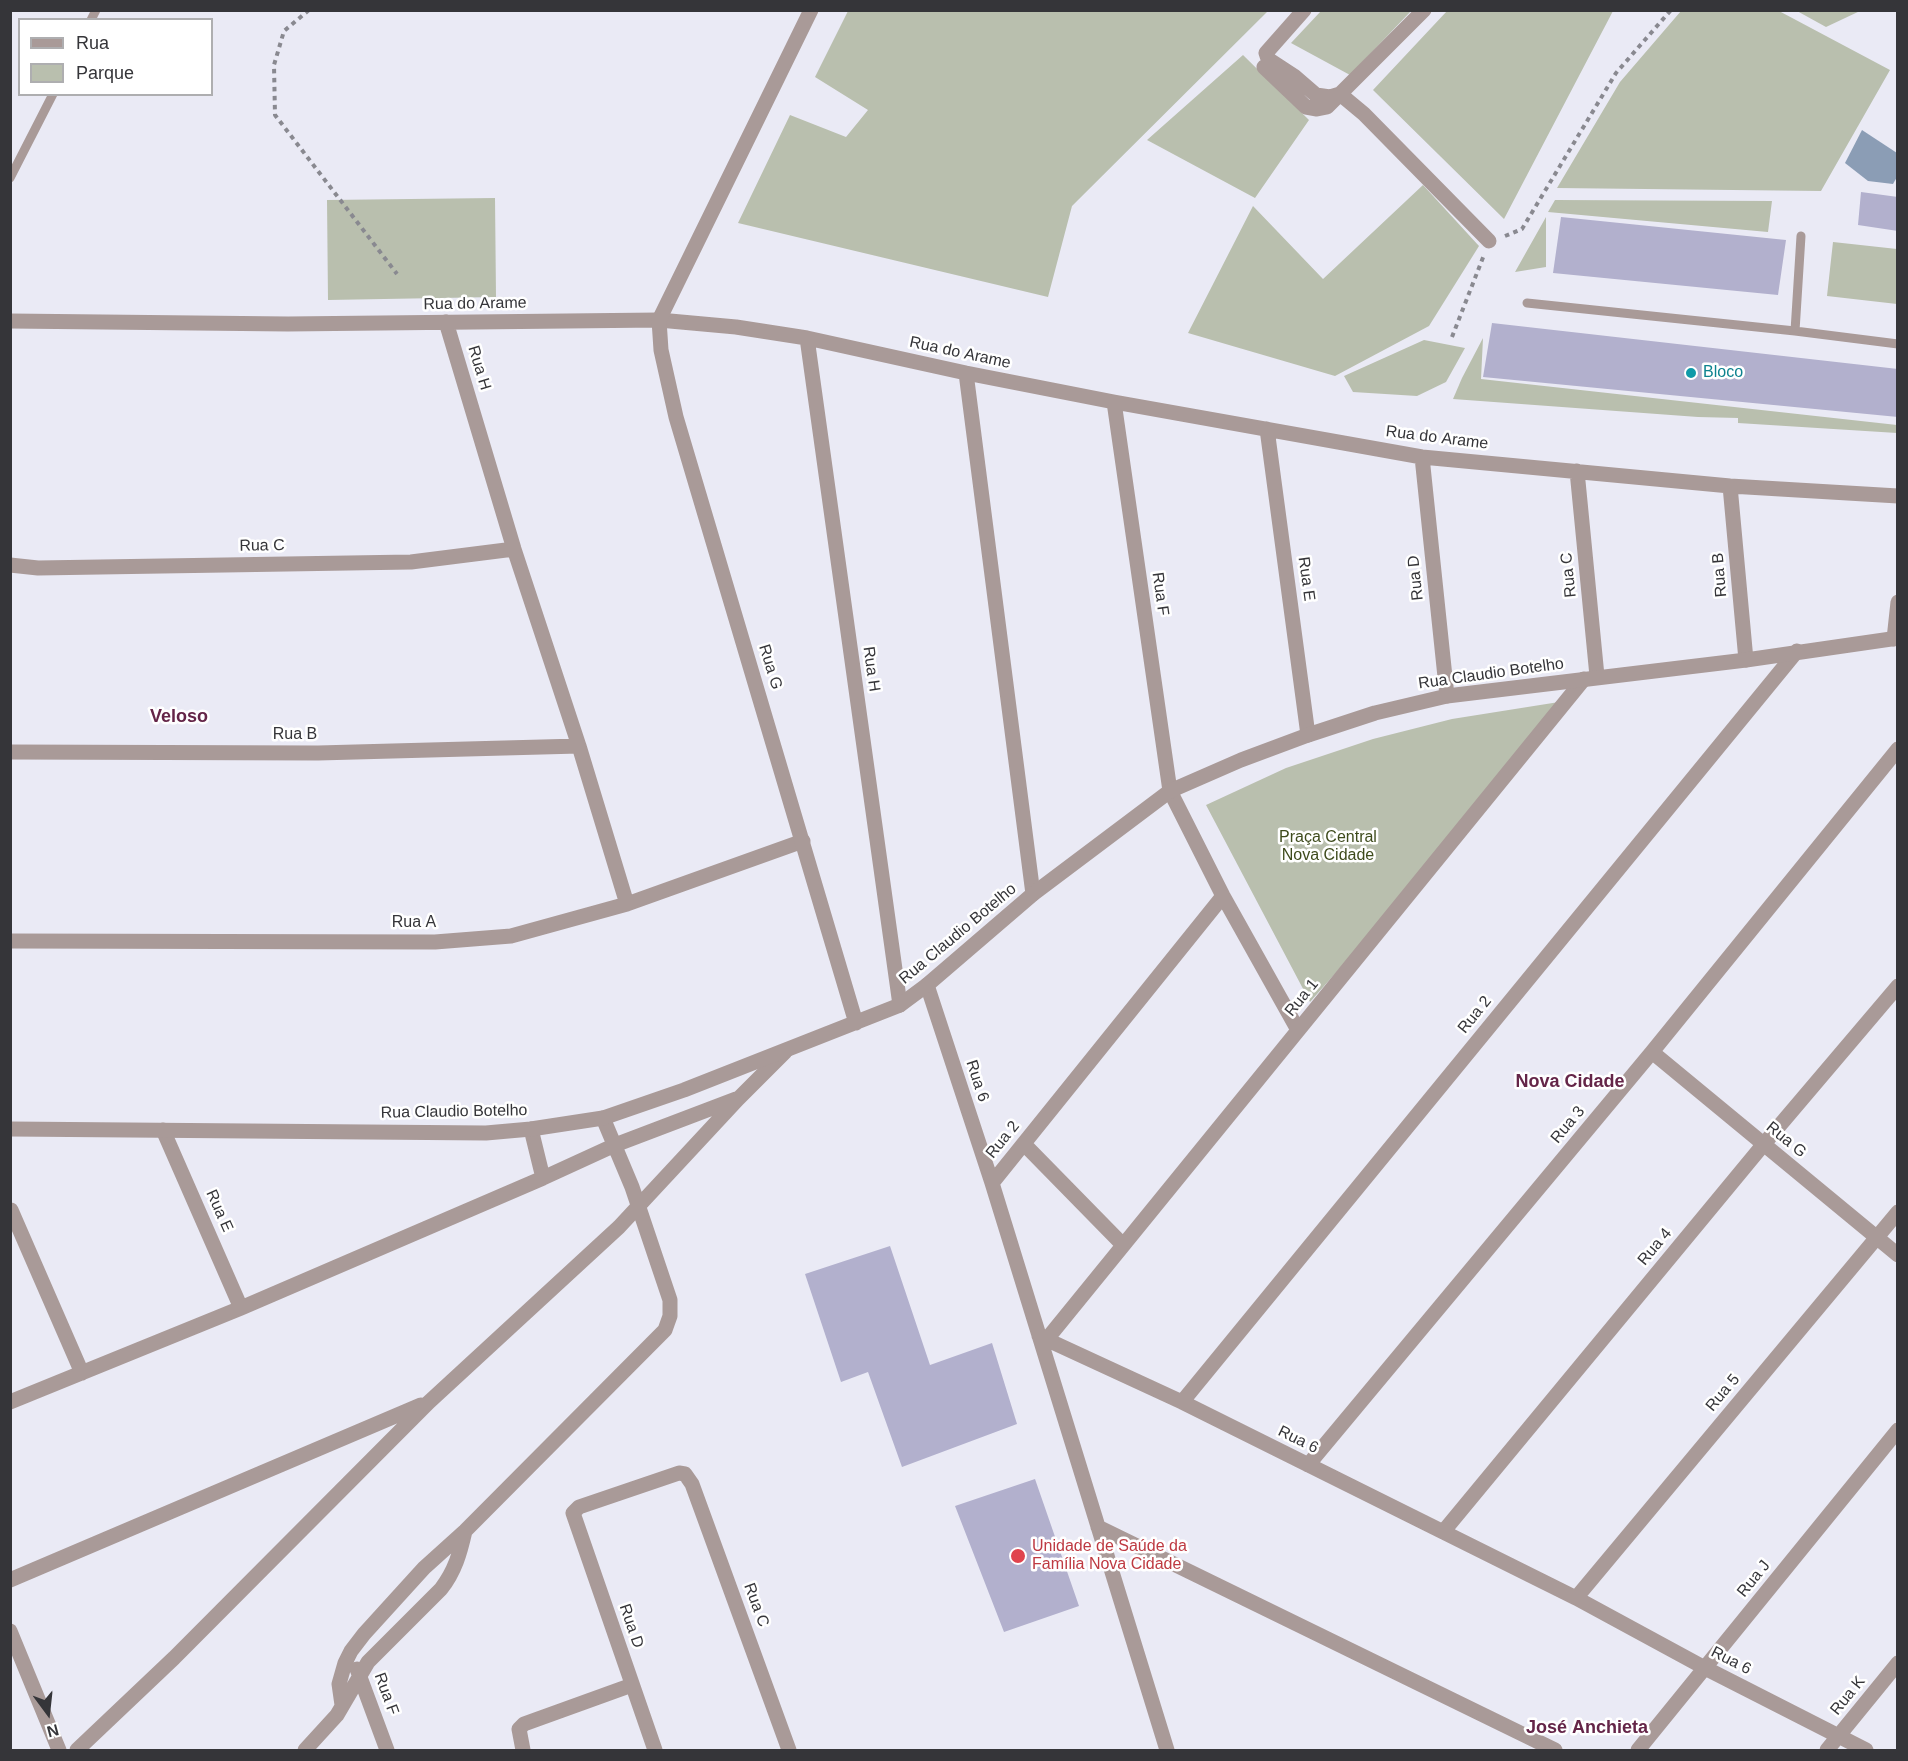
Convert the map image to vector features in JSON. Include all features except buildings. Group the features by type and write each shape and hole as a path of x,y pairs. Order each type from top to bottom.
{"street":[{"path":"659,320 811,10"},
{"path":"1304,10 1266,53 1268,59 1294,76 1316,95 1330,97 1340,94 1424,10"},
{"path":"1340,94 1364,114 1489,241"},
{"name":"Rua do Arame","path":"10,321 288,324 659,320 736,327 807,338 966,373 1114,402 1422,457 1730,486 1898,496"},
{"name":"Rua G","path":"659,320 661,350 676,417 856,1023"},
{"name":"Rua H","path":"446,322 514,549 579,746 627,904"},
{"name":"Rua H","path":"807,338 900,1005"},
{"path":"966,373 1033,894"},
{"name":"Rua F","path":"1114,402 1170,791 1223,896 1298,1030"},
{"name":"Rua E","path":"1267,429 1308,735"},
{"name":"Rua D","path":"1422,457 1447,696"},
{"name":"Rua C","path":"1577,471 1591,677"},
{"name":"Rua B","path":"1730,486 1746,660"},
{"name":"Rua C","path":"10,565 38,568 411,562 514,549"},
{"path":"1895,639 1898,602"},
{"name":"Rua Claudio Botelho","path":"10,1129 486,1132 531,1129 603,1118 785,1052 900,1005 927,985 1033,894 1170,791 1241,760 1308,735 1375,713 1447,696 1746,660 1895,639"},
{"name":"Rua 2","path":"1182,1402 1797,651"},
{"name":"Rua 1","path":"1043,1338 1123,1245 1591,677"},
{"name":"Rua B","path":"10,752 318,753 579,746"},
{"name":"Rua 3","path":"1308,1465 1652,1052 1898,749"},
{"name":"Rua A","path":"10,941 435,942 511,936 627,904 803,841"},
{"name":"Rua 2","path":"992,1183 1223,896"},
{"name":"Rua 6","path":"927,985 1043,1338 1182,1402 1576,1598 1705,1668 1866,1750"},
{"name":"Rua 4","path":"1443,1532 1763,1145 1898,986"},
{"path":"77,1750 174,1658 429,1402 639,1208 738,1099 785,1052"},
{"name":"Rua G","path":"1652,1052 1898,1255"},
{"path":"10,1402 242,1308 615,1145 738,1099"},
{"path":"342,1706 339,1684 351,1651 424,1568 465,1531 665,1330 670,1316 670,1300 639,1208 603,1118"},
{"path":"531,1129 543,1178"},
{"name":"Rua E","path":"163,1130 242,1308"},
{"path":"1024,1144 1123,1245"},
{"path":"10,1210 82,1373"},
{"name":"Rua 5","path":"1576,1598 1898,1212"},
{"path":"1043,1338 1098,1527 1167,1750"},
{"path":"10,1580 429,1402"},
{"name":"Rua J","path":"1638,1750 1898,1430"},
{"name":"Rua D","path":"655,1750 573,1514 579,1507 679,1473 685,1474"},
{"name":"Rua C","path":"685,1474 692,1484 789,1750"},
{"path":"1098,1527 1555,1750"},
{"path":"305,1750 338,1715 359,1674 368,1662 441,1589 450,1577 459,1556 465,1531"},
{"path":"10,1631 59,1750"},
{"name":"Rua F","path":"351,1651 387,1750"},
{"name":"Rua K","path":"1827,1750 1898,1663"},
{"path":"523,1750 519,1729 524,1724 632,1685"}],"lane":[{"path":"10,178 52,96"},
{"path":"1795,331 1801,236"},
{"path":"1527,303 1898,344"}],"path":[{"path":"309,10 284,30 274,65 275,115 397,274"},
{"path":"1452,337 1489,241 1522,229 1616,73 1671,10"}],"green space":[{"path":"848,10 1268,11 1072,206 1048,297 738,223 790,115 846,137 868,110 815,77"},
{"path":"1860,10 1826,27 1797,11"},
{"path":"1321,11 1411,11 1350,75 1291,43"},
{"path":"1447,11 1613,11 1504,219 1373,90"},
{"path":"1681,11 1779,11 1890,70 1821,191 1557,188 1620,82"},
{"path":"1243,55 1309,120 1255,198 1147,140"},
{"path":"1423,185 1479,246 1429,326 1335,376 1188,333 1253,206 1323,279"},
{"path":"495,198 496,297 328,300 327,200"},
{"path":"1555,200 1772,201 1768,232 1548,212"},
{"path":"1546,217 1546,267 1515,272"},
{"path":"1833,242 1897,249 1897,304 1827,296"},
{"path":"1483,338 1481,379 1897,425 1897,433 1738,423 1738,418 1453,399"},
{"path":"1424,340 1465,348 1446,382 1417,396 1353,392 1344,376"},
{"name":"Praça Central Nova Cidade","path":"1559,702 1392,909 1310,1002 1206,805 1286,768 1373,739 1452,719"}],"water":[{"path":"1862,130 1897,153 1897,177 1893,184 1868,181 1845,163"}],"place":[{"name":"Bloco","path":"1691,373"},
{"name":"Unidade de Saúde da Família Nova Cidade","path":"1018,1556"}],"district":[{"name":"Veloso","path":"179,717"},
{"name":"Nova Cidade","path":"1570,1082"},
{"name":"José Anchieta","path":"1587,1728"}]}
